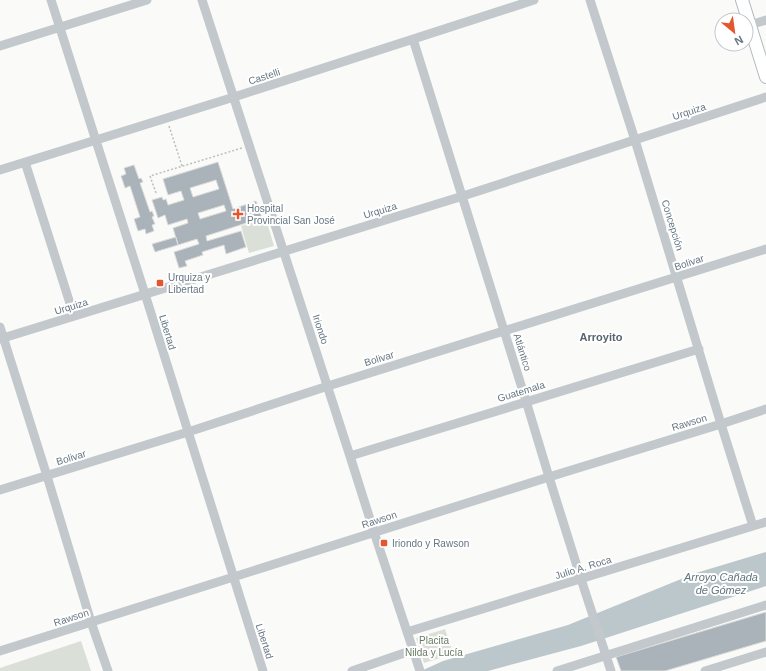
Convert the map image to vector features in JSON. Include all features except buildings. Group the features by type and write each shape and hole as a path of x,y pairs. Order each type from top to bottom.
{"main road":[{"path":"742,0 746,12"},
{"path":"754,38 766,77"}],"street":[{"name":"Libertad","path":"51,0 263,671"},
{"path":"0,46 147,0"},
{"name":"Iriondo","path":"202,0 374,532 420,668"},
{"name":"Castelli","path":"0,170 234,97 534,0"},
{"name":"Concepción","path":"590,0 635,140 753,526"},
{"path":"754,24 766,20"},
{"name":"Atlántico","path":"413,39 611,671"},
{"name":"Urquiza","path":"2,339 463,196 766,97"},
{"path":"25,162 74,316"},
{"name":"Bolivar","path":"0,490 766,249"},
{"path":"0,327 2,339 47,476 91,622 108,671"},
{"name":"Guatemala","path":"350,456 698,349"},
{"name":"Rawson","path":"0,651 766,409"},
{"name":"Julio A. Roca","path":"407,632 766,522"},
{"path":"557,671 605,652 766,605"},
{"path":"352,671 414,650"},
{"path":"705,671 766,652"}],"path":[{"path":"167,118 182,166"},
{"path":"156,193 150,176 250,146"}],"green space":[{"path":"266,219 274,246 249,253 241,226"},
{"name":"Placita Nilda y Lucía","path":"445,629 453,654 424,663 416,638"},
{"path":"81,641 91,671 0,671 0,668"}],"water":[{"name":"Arroyo Cañada de Gómez","path":"766,552 766,586 581,646 488,671 421,671 443,661 568,625 696,573"}],"place":[{"name":"Hospital Provincial San José","path":"238,214"},
{"name":"Urquiza y Libertad","path":"160,283"},
{"name":"Iriondo y Rawson","path":"384,543"}],"district":[{"name":"Arroyito","path":"601,337"}]}
